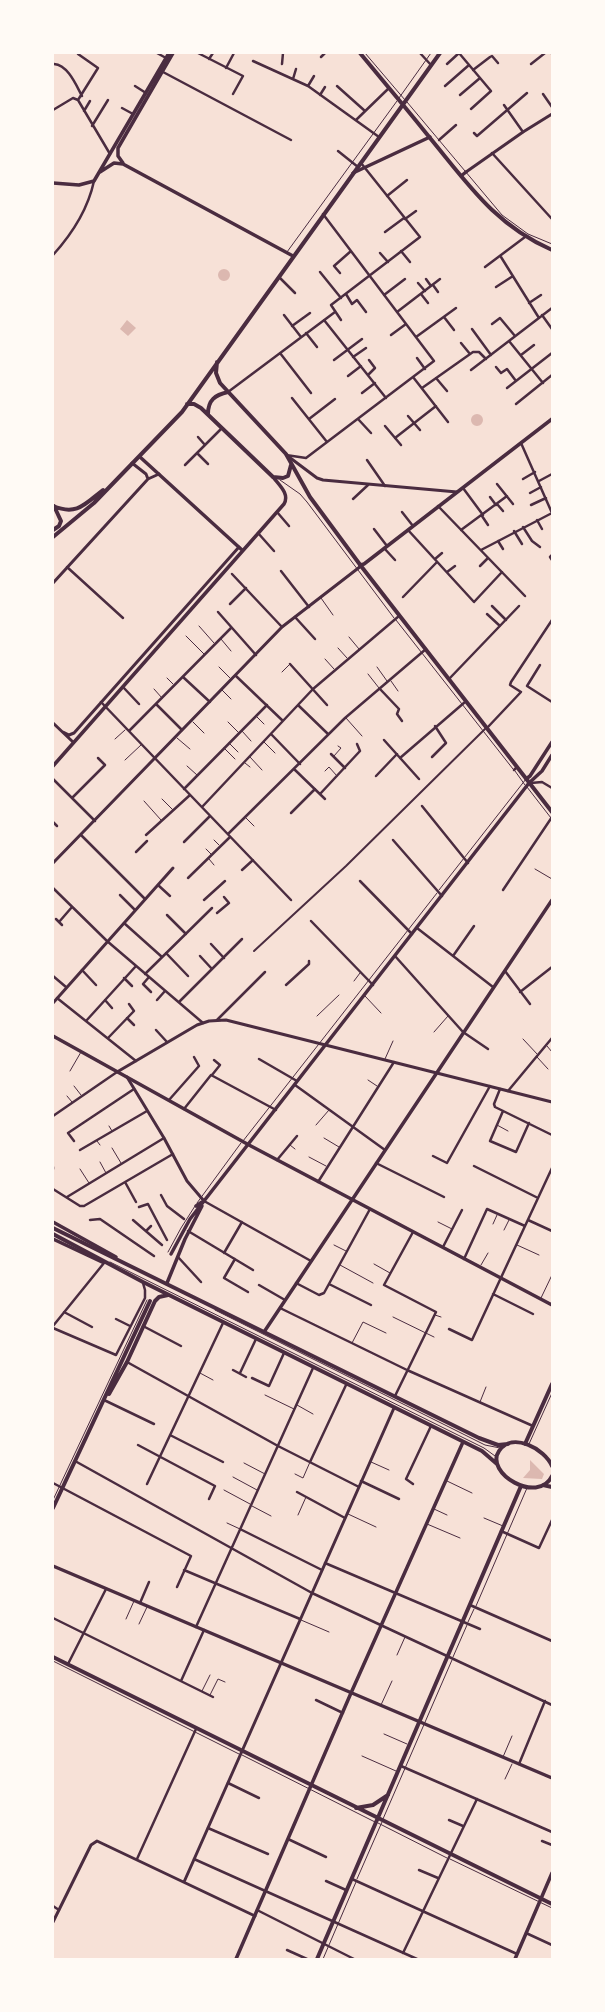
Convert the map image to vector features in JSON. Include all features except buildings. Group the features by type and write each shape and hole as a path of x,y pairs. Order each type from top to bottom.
{"main road":[{"path":"53,183 79,186 94,181 169,53"},
{"path":"123,164 118,154 119,146 173,53"},
{"path":"360,53 389,88 404,102 461,176 499,218 526,237 552,250"},
{"path":"53,537 79,517 132,463 140,457 182,412 440,53"},
{"path":"352,174 430,137"},
{"path":"110,154 118,154"},
{"path":"100,172 110,164 123,164 293,256"},
{"path":"461,176 466,172"},
{"path":"217,362 216,372 218,378 228,392 286,454 310,497 360,566 426,649 464,703 515,769 552,812"},
{"path":"208,414 208,407 211,400 216,396 228,392"},
{"path":"53,766 277,512 286,499 283,489 275,478 223,428 208,414 194,404 187,404"},
{"path":"360,566 551,420"},
{"path":"140,457 242,550"},
{"path":"275,478 288,476 291,465"},
{"path":"53,506 68,510 77,509 113,482"},
{"path":"53,506 61,521 60,524 53,530"},
{"path":"525,781 530,776 552,741"},
{"path":"543,756 545,760 548,760"},
{"path":"170,1253 187,1223 552,756"},
{"path":"264,1332 552,900"},
{"path":"53,1036 242,1142 552,1305"},
{"path":"196,1206 204,1201"},
{"path":"167,1283 188,1231 204,1201"},
{"path":"53,1222 125,1262 490,1443 527,1444 545,1455 552,1466"},
{"path":"53,1228 101,1252 125,1262"},
{"path":"53,1234 99,1257 120,1270"},
{"path":"53,1239 120,1270 346,1385 482,1452 497,1464 507,1477 521,1486 527,1487 543,1485 552,1487"},
{"path":"104,1400 127,1362 157,1298 168,1294"},
{"path":"53,1508 61,1487 104,1400 149,1300"},
{"path":"527,1444 533,1426 552,1384"},
{"path":"236,1959 351,1693 463,1442"},
{"path":"497,1464 496,1457 501,1448 508,1444"},
{"path":"543,1485 552,1476"},
{"path":"317,1959 346,1891 379,1822 388,1795 521,1486"},
{"path":"53,1566 552,1778"},
{"path":"53,1657 241,1753 356,1808 379,1822 540,1900 552,1904"},
{"path":"356,1808 373,1805 388,1795"},
{"path":"515,1959 552,1873"}],"street":[{"path":"157,53 166,58"},
{"path":"198,53 243,76 233,94"},
{"path":"209,59 213,53"},
{"path":"226,68 234,53"},
{"path":"282,64 283,53"},
{"path":"322,57 325,53"},
{"path":"420,53 431,65"},
{"path":"447,64 460,54 466,53"},
{"path":"531,64 545,53"},
{"path":"78,54 98,68 82,96 78,100"},
{"path":"460,54 491,91 471,109"},
{"path":"473,70 492,56 498,64"},
{"path":"253,61 276,73 308,86 379,137"},
{"path":"54,64 68,73 82,96"},
{"path":"445,86 469,65"},
{"path":"293,79 296,69"},
{"path":"163,72 292,140"},
{"path":"308,86 314,76"},
{"path":"460,95 480,78"},
{"path":"135,86 146,93"},
{"path":"337,86 365,112"},
{"path":"320,95 325,87"},
{"path":"356,120 389,88"},
{"path":"474,133 477,136 527,93"},
{"path":"543,94 552,107"},
{"path":"53,110 73,98 78,100 92,126 110,154"},
{"path":"92,126 108,100"},
{"path":"84,111 90,101"},
{"path":"504,105 522,132"},
{"path":"122,108 133,114"},
{"path":"466,172 522,132 552,114"},
{"path":"439,140 456,125"},
{"path":"338,151 358,167"},
{"path":"492,153 552,219"},
{"path":"341,320 331,306 420,237 361,163"},
{"path":"387,196 407,180"},
{"path":"53,255 75,226 92,191 94,181"},
{"path":"385,232 416,211"},
{"path":"286,454 306,458 425,369 434,360 323,214"},
{"path":"485,267 501,257 526,237"},
{"path":"340,273 334,266 351,251"},
{"path":"402,251 410,262"},
{"path":"380,253 388,262"},
{"path":"501,257 539,318"},
{"path":"320,272 340,298"},
{"path":"496,287 513,276"},
{"path":"279,277 295,293"},
{"path":"384,295 405,279"},
{"path":"426,279 438,292"},
{"path":"397,312 440,279"},
{"path":"418,284 424,291"},
{"path":"346,294 352,304 357,300 366,312"},
{"path":"421,294 428,303"},
{"path":"529,303 541,295"},
{"path":"416,337 456,308"},
{"path":"472,370 552,308"},
{"path":"228,392 335,312"},
{"path":"292,326 310,313"},
{"path":"284,315 301,337"},
{"path":"542,315 552,329"},
{"path":"444,317 454,330"},
{"path":"492,324 500,318 515,336"},
{"path":"324,320 386,398"},
{"path":"391,335 406,324"},
{"path":"472,329 491,355"},
{"path":"306,333 317,347"},
{"path":"334,360 362,339"},
{"path":"509,341 543,383"},
{"path":"461,343 472,353"},
{"path":"521,355 534,345"},
{"path":"353,356 366,348"},
{"path":"422,388 472,353 478,352 486,359"},
{"path":"280,353 311,393"},
{"path":"506,388 552,354"},
{"path":"417,358 425,369"},
{"path":"368,375 375,368 369,360"},
{"path":"348,376 360,366"},
{"path":"496,367 501,373 507,369 516,381"},
{"path":"516,404 552,375"},
{"path":"413,377 448,422"},
{"path":"436,378 447,391"},
{"path":"362,394 375,384"},
{"path":"292,398 328,442"},
{"path":"309,419 335,399"},
{"path":"395,438 436,406"},
{"path":"408,416 420,430"},
{"path":"358,419 372,433"},
{"path":"385,426 401,445"},
{"path":"185,465 223,428"},
{"path":"198,437 205,445"},
{"path":"481,550 514,531 552,514 521,442"},
{"path":"197,453 208,464"},
{"path":"286,454 317,478 323,480 457,492"},
{"path":"367,460 385,486"},
{"path":"132,463 146,474 148,479"},
{"path":"523,479 535,472"},
{"path":"53,583 148,479 159,474"},
{"path":"539,481 552,474"},
{"path":"497,484 513,504"},
{"path":"353,499 368,485"},
{"path":"530,493 541,487"},
{"path":"463,488 488,525"},
{"path":"461,530 506,496"},
{"path":"490,497 504,512"},
{"path":"531,505 546,498"},
{"path":"438,506 525,596"},
{"path":"277,512 289,526"},
{"path":"402,512 413,526"},
{"path":"537,520 542,529"},
{"path":"524,527 532,541 540,547"},
{"path":"374,529 395,560"},
{"path":"408,530 474,602 502,572"},
{"path":"514,531 522,544"},
{"path":"258,533 274,551"},
{"path":"498,541 503,549"},
{"path":"63,732 70,735 73,734 239,547"},
{"path":"403,597 442,553"},
{"path":"552,555 550,557 552,560"},
{"path":"480,566 488,558"},
{"path":"53,863 156,760 282,628 357,570 360,566"},
{"path":"447,572 454,566"},
{"path":"67,567 122,618"},
{"path":"281,572 309,607"},
{"path":"232,574 282,628"},
{"path":"230,604 246,588"},
{"path":"492,606 506,620"},
{"path":"449,680 519,606"},
{"path":"218,612 256,655"},
{"path":"487,614 500,626"},
{"path":"202,807 313,690 400,615"},
{"path":"296,617 315,639"},
{"path":"254,951 346,866 485,730 521,692 510,685 511,682 552,620"},
{"path":"128,730 156,704 231,628"},
{"path":"188,878 328,734 426,649"},
{"path":"290,664 327,705"},
{"path":"540,665 527,686 552,702"},
{"path":"183,676 210,703"},
{"path":"236,676 283,721"},
{"path":"122,687 139,704"},
{"path":"380,689 399,709 397,714 402,721"},
{"path":"101,702 291,900"},
{"path":"400,758 464,703"},
{"path":"156,704 183,731"},
{"path":"184,788 267,705"},
{"path":"298,705 328,734"},
{"path":"53,723 73,742"},
{"path":"432,757 446,743 436,726"},
{"path":"271,734 300,764"},
{"path":"384,740 419,779"},
{"path":"320,794 360,751 356,744"},
{"path":"331,754 345,768"},
{"path":"376,776 397,754"},
{"path":"72,798 105,765 98,758"},
{"path":"294,769 325,799"},
{"path":"53,779 95,821"},
{"path":"528,785 542,782 552,788"},
{"path":"291,813 314,789"},
{"path":"146,835 190,795"},
{"path":"422,806 468,863"},
{"path":"184,842 210,816"},
{"path":"502,890 552,818"},
{"path":"53,822 57,826"},
{"path":"81,835 145,899"},
{"path":"393,840 442,896"},
{"path":"136,852 147,841"},
{"path":"242,870 253,860"},
{"path":"53,1003 173,868"},
{"path":"360,881 412,934"},
{"path":"204,900 226,882"},
{"path":"158,884 170,896"},
{"path":"53,888 108,941 203,1023"},
{"path":"120,895 135,910"},
{"path":"217,913 229,903 224,896"},
{"path":"59,922 72,907"},
{"path":"145,974 212,908"},
{"path":"167,915 186,934"},
{"path":"56,919 62,925"},
{"path":"311,921 372,985"},
{"path":"124,923 162,956"},
{"path":"453,956 474,926"},
{"path":"417,928 494,987"},
{"path":"178,1002 242,939"},
{"path":"211,944 224,958"},
{"path":"166,953 188,976"},
{"path":"200,956 212,969"},
{"path":"395,956 464,1032 488,1049"},
{"path":"286,985 309,964 309,961"},
{"path":"86,1021 136,966"},
{"path":"520,992 552,967"},
{"path":"82,970 96,985"},
{"path":"504,970 530,1004"},
{"path":"218,1020 265,972"},
{"path":"53,976 66,988"},
{"path":"149,976 143,984 151,992"},
{"path":"124,978 132,986"},
{"path":"158,1000 165,991"},
{"path":"57,998 136,1061"},
{"path":"105,1000 112,1008"},
{"path":"108,1038 134,1011 129,1004"},
{"path":"128,1018 134,1025"},
{"path":"53,1116 116,1072 167,1042 203,1023 218,1020 236,1022 552,1102"},
{"path":"156,1030 167,1042"},
{"path":"508,1091 552,1038"},
{"path":"168,1101 199,1066 194,1057"},
{"path":"259,1059 292,1078 296,1083 329,1109 385,1150"},
{"path":"184,1109 220,1065 214,1060"},
{"path":"318,1182 394,1062"},
{"path":"211,1075 276,1110"},
{"path":"127,1078 164,1138 187,1181 204,1201 310,1261"},
{"path":"433,1156 447,1163 490,1086"},
{"path":"500,1088 494,1105 552,1135"},
{"path":"74,1141 68,1133 134,1089"},
{"path":"80,1150 147,1111"},
{"path":"503,1111 490,1141 516,1152 529,1123"},
{"path":"277,1160 297,1136"},
{"path":"67,1197 164,1138"},
{"path":"53,1189 80,1206 85,1206 173,1154"},
{"path":"376,1163 444,1197"},
{"path":"474,1166 538,1198"},
{"path":"449,1329 472,1340 552,1168"},
{"path":"125,1182 136,1202"},
{"path":"161,1195 167,1206 184,1219"},
{"path":"139,1206 148,1204 167,1240"},
{"path":"296,1283 319,1295 324,1293 370,1209"},
{"path":"443,1248 462,1210"},
{"path":"464,1259 488,1210 525,1226"},
{"path":"90,1220 100,1219 154,1256"},
{"path":"133,1220 162,1245"},
{"path":"528,1220 552,1231"},
{"path":"224,1253 242,1222"},
{"path":"146,1231 151,1226"},
{"path":"188,1231 253,1270"},
{"path":"394,1396 436,1312 384,1285 412,1232"},
{"path":"178,1257 201,1282"},
{"path":"235,1259 224,1278 248,1292"},
{"path":"104,1263 53,1327 114,1355 117,1355 145,1296 143,1282"},
{"path":"329,1284 371,1305"},
{"path":"259,1285 284,1300"},
{"path":"493,1294 533,1314"},
{"path":"280,1307 407,1370 533,1426"},
{"path":"64,1312 92,1327"},
{"path":"116,1319 130,1326"},
{"path":"147,1484 224,1322"},
{"path":"143,1326 181,1346"},
{"path":"240,1373 256,1339"},
{"path":"252,1378 269,1386 284,1353"},
{"path":"127,1362 278,1446 359,1487"},
{"path":"196,1627 313,1368"},
{"path":"233,1370 246,1377"},
{"path":"310,1462 346,1385"},
{"path":"104,1400 154,1424"},
{"path":"184,1882 394,1408"},
{"path":"413,1484 406,1479 431,1426"},
{"path":"170,1435 223,1462"},
{"path":"138,1445 215,1486 209,1499"},
{"path":"75,1461 312,1593 552,1705"},
{"path":"361,1481 399,1498"},
{"path":"53,1483 191,1556 177,1587"},
{"path":"297,1492 345,1518"},
{"path":"502,1529 507,1534 539,1548 552,1520"},
{"path":"240,1529 322,1570"},
{"path":"325,1563 480,1629"},
{"path":"184,1570 300,1619"},
{"path":"140,1603 148,1582"},
{"path":"68,1664 106,1589"},
{"path":"470,1605 552,1641"},
{"path":"53,1618 213,1697"},
{"path":"181,1681 204,1630"},
{"path":"316,1700 343,1713"},
{"path":"519,1764 545,1701"},
{"path":"137,1859 196,1730"},
{"path":"401,1766 552,1832"},
{"path":"228,1783 259,1798"},
{"path":"403,1953 476,1799"},
{"path":"449,1820 463,1826"},
{"path":"208,1828 268,1854"},
{"path":"288,1839 326,1857"},
{"path":"542,1841 552,1845"},
{"path":"53,1922 91,1845 95,1842 101,1842 255,1916"},
{"path":"194,1859 417,1959"},
{"path":"419,1870 438,1878"},
{"path":"352,1879 517,1954"},
{"path":"326,1881 346,1891"},
{"path":"53,1906 59,1910"},
{"path":"257,1910 354,1959"},
{"path":"526,1933 552,1945"},
{"path":"287,1950 307,1959"}],"lane":[{"path":"365,53 399,97"},
{"path":"286,253 431,53"},
{"path":"404,102 439,140 502,215 528,234 552,244"},
{"path":"275,478 300,494 395,619 464,703"},
{"path":"320,598 333,615"},
{"path":"199,626 215,644"},
{"path":"186,636 204,655"},
{"path":"349,637 360,650"},
{"path":"220,639 231,651"},
{"path":"338,648 348,660"},
{"path":"325,659 335,671"},
{"path":"282,672 290,664"},
{"path":"219,667 232,680"},
{"path":"376,667 398,691"},
{"path":"368,674 380,689"},
{"path":"167,678 174,685"},
{"path":"154,690 162,698"},
{"path":"222,690 232,699"},
{"path":"256,716 264,724"},
{"path":"345,718 362,736"},
{"path":"192,721 204,733"},
{"path":"228,722 251,741"},
{"path":"115,739 128,730"},
{"path":"176,738 190,749"},
{"path":"170,1253 177,1234 196,1206 200,1196 525,781 552,741"},
{"path":"264,742 275,753"},
{"path":"229,743 238,752"},
{"path":"125,760 142,744"},
{"path":"334,757 341,748 338,746"},
{"path":"224,748 235,759"},
{"path":"249,757 262,770"},
{"path":"244,762 250,767"},
{"path":"187,766 197,775"},
{"path":"325,771 329,767 337,776"},
{"path":"528,785 552,818"},
{"path":"162,799 173,810"},
{"path":"144,801 162,821"},
{"path":"246,818 254,826"},
{"path":"214,840 220,846"},
{"path":"206,849 212,855"},
{"path":"208,858 214,865"},
{"path":"535,869 552,879"},
{"path":"354,982 360,972"},
{"path":"317,1016 340,995"},
{"path":"364,996 381,1013"},
{"path":"434,1032 449,1016"},
{"path":"523,1039 548,1069"},
{"path":"385,1060 393,1041"},
{"path":"546,1045 552,1052"},
{"path":"70,1071 81,1052"},
{"path":"368,1080 379,1087"},
{"path":"74,1086 81,1096"},
{"path":"67,1096 72,1103"},
{"path":"316,1125 329,1109"},
{"path":"497,1125 508,1131"},
{"path":"109,1126 112,1131"},
{"path":"324,1138 340,1148"},
{"path":"97,1140 100,1145"},
{"path":"290,1145 295,1149"},
{"path":"112,1148 121,1164"},
{"path":"309,1157 328,1167"},
{"path":"100,1162 106,1173"},
{"path":"80,1169 89,1183"},
{"path":"493,1224 498,1214"},
{"path":"504,1230 509,1219"},
{"path":"438,1222 452,1230"},
{"path":"334,1245 346,1252"},
{"path":"516,1245 539,1255"},
{"path":"101,1252 485,1445 501,1448"},
{"path":"480,1268 488,1253"},
{"path":"99,1257 132,1272 484,1448 496,1457"},
{"path":"374,1264 391,1273"},
{"path":"339,1265 373,1283"},
{"path":"541,1300 552,1275"},
{"path":"53,1500 61,1487 149,1300"},
{"path":"435,1314 441,1317"},
{"path":"393,1317 434,1337"},
{"path":"352,1344 363,1322 386,1333"},
{"path":"200,1372 213,1380"},
{"path":"480,1403 486,1387"},
{"path":"527,1444 552,1393"},
{"path":"265,1395 294,1410"},
{"path":"297,1405 313,1414"},
{"path":"295,1474 303,1478 310,1462"},
{"path":"370,1462 389,1470"},
{"path":"244,1463 265,1474"},
{"path":"233,1477 258,1490"},
{"path":"446,1480 472,1493"},
{"path":"323,1959 379,1822 406,1768 527,1487"},
{"path":"224,1490 271,1516"},
{"path":"298,1515 306,1497"},
{"path":"433,1509 447,1515"},
{"path":"347,1514 376,1527"},
{"path":"484,1518 502,1529"},
{"path":"227,1523 240,1529"},
{"path":"427,1524 460,1538"},
{"path":"126,1619 135,1601"},
{"path":"139,1624 147,1606"},
{"path":"300,1619 329,1632"},
{"path":"397,1655 405,1636"},
{"path":"53,1661 196,1730"},
{"path":"202,1692 210,1675"},
{"path":"210,1696 218,1679 225,1682"},
{"path":"381,1706 392,1681"},
{"path":"384,1734 410,1745"},
{"path":"503,1757 512,1736"},
{"path":"362,1756 398,1772"},
{"path":"505,1779 513,1762"},
{"path":"310,1787 379,1822"},
{"path":"540,1900 552,1908"}],"shaded area":[{"path":"222,269 226,269 230,275 226,281 222,281 218,277 218,273"},
{"path":"127,320 136,328 128,336 120,329"},
{"path":"475,414 479,414 483,420 479,426 475,426 471,422 471,418"},
{"path":"530,1460 544,1474 542,1479 523,1478 530,1470"}]}
